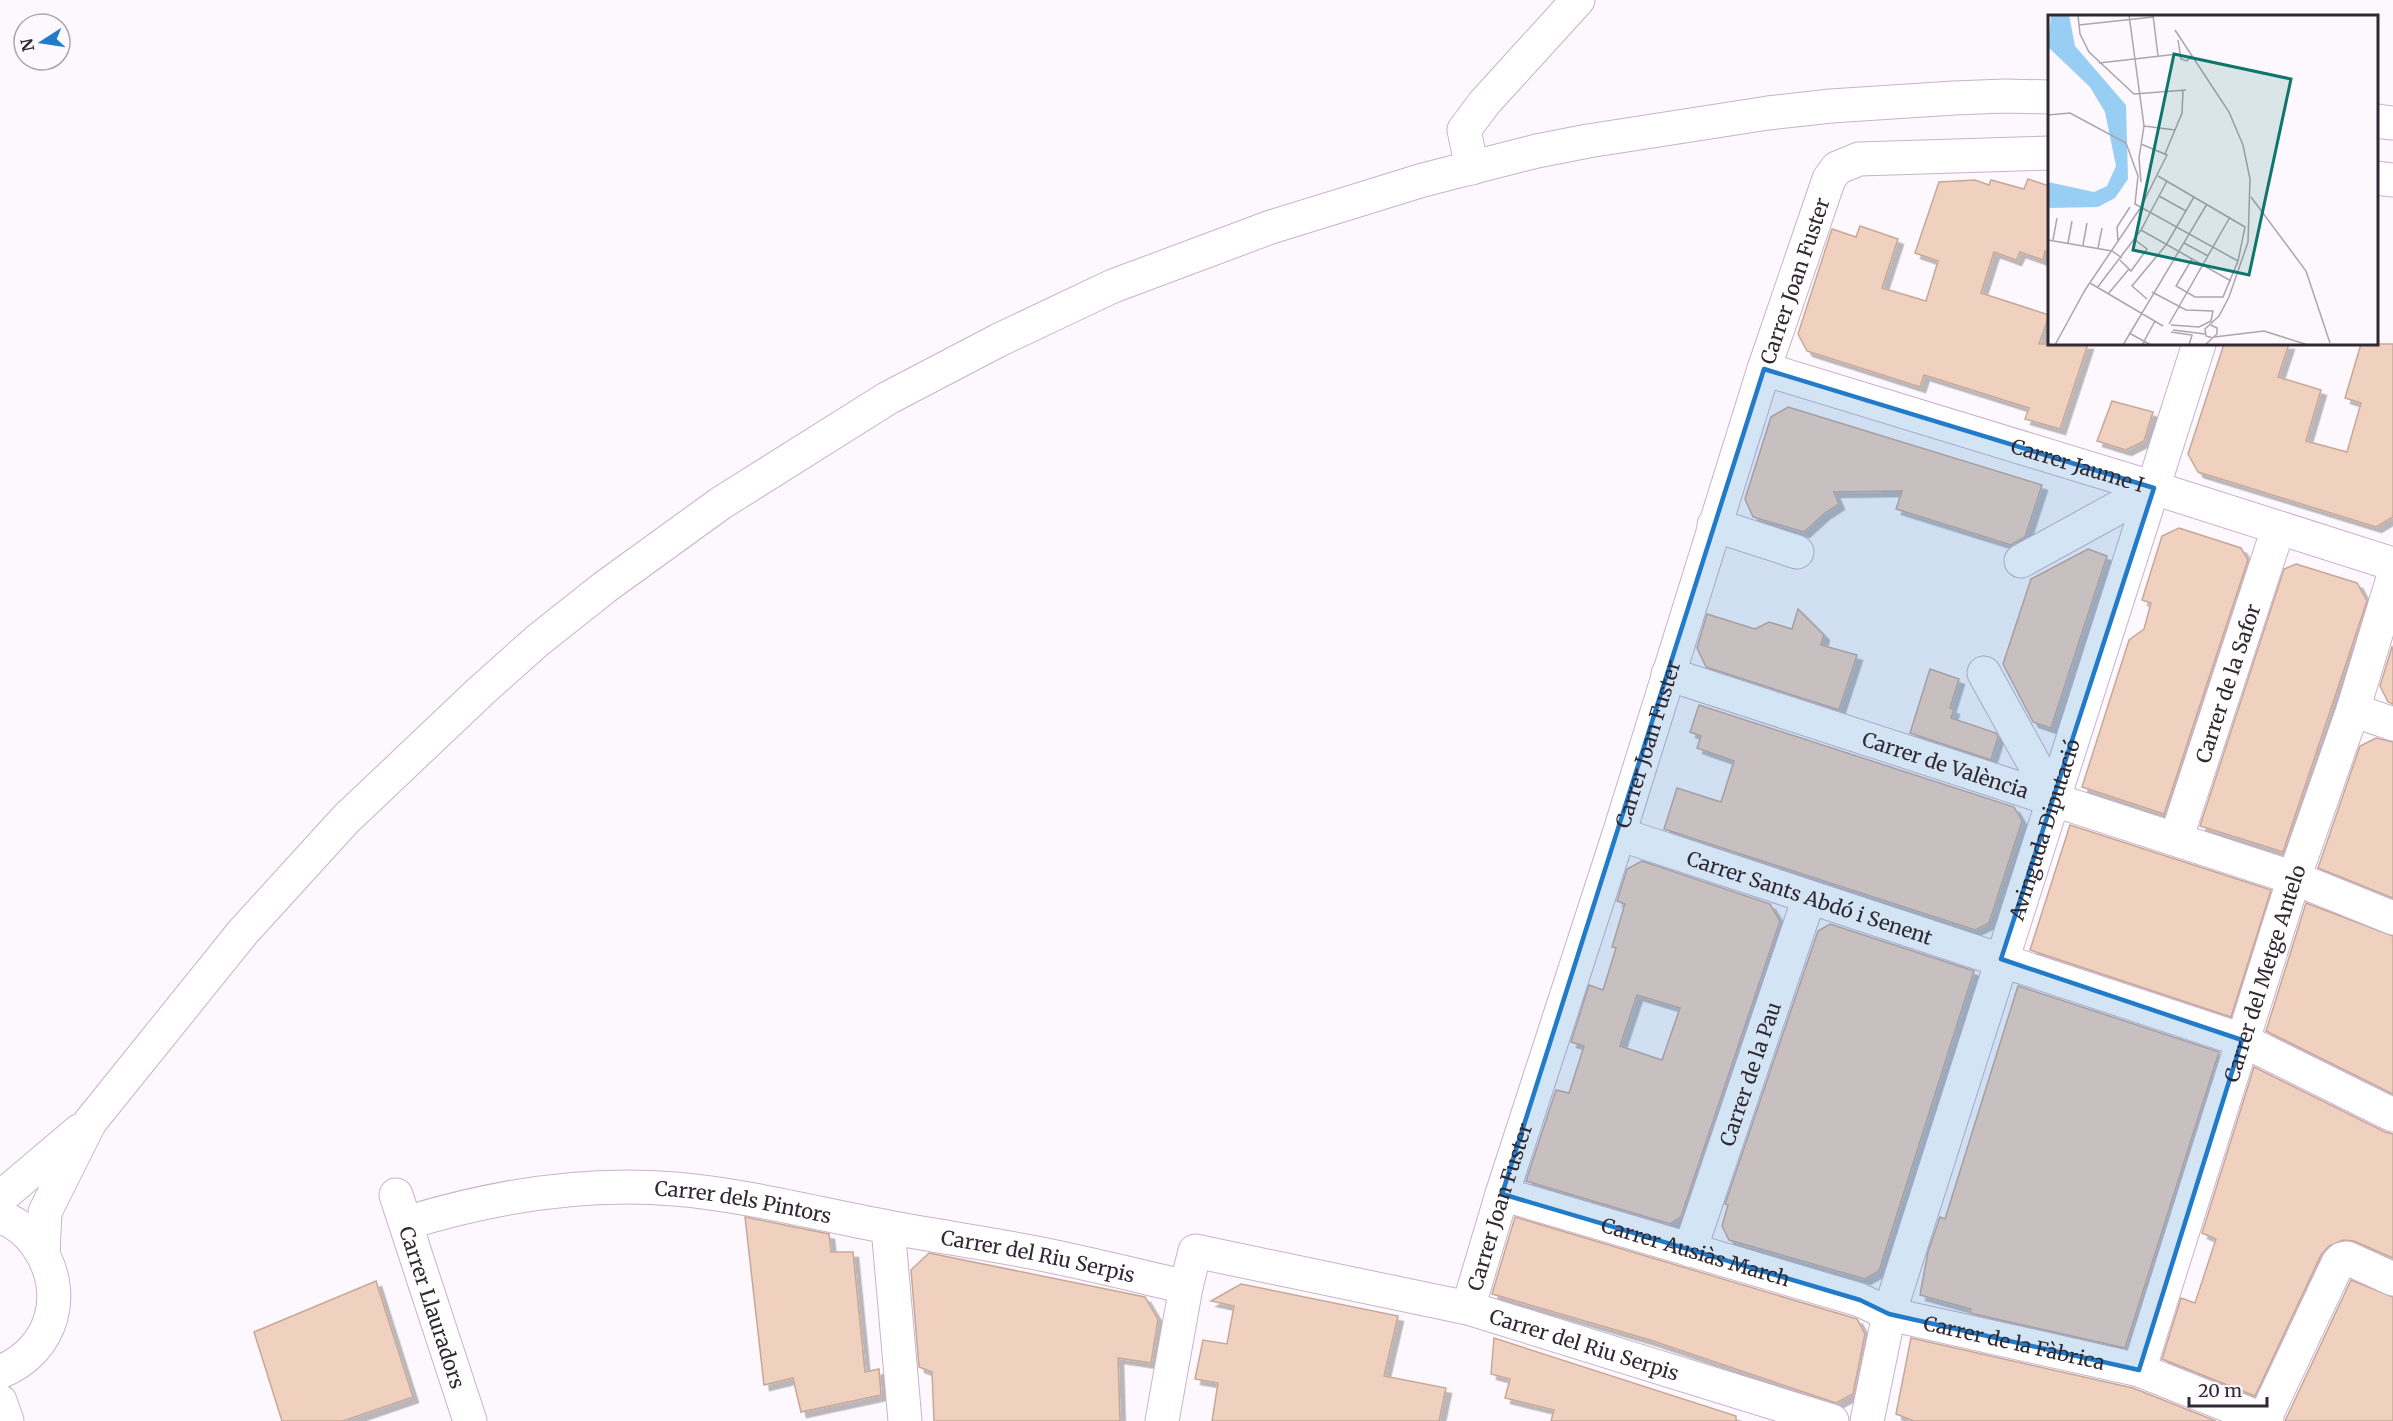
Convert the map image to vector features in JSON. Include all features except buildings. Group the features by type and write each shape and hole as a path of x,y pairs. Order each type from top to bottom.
{"street":[{"path":"1472,168 1464,130 1485,102 1578,0"},
{"path":"43,1253 45,1212 90,1122 243,932 346,819 429,739 537,641 622,574 721,503 888,398 999,340 1103,291 1184,258 1271,226 1366,196 1537,151 1768,113 1831,106 1964,98 2048,97"},
{"path":"2378,121 2393,123"},
{"name":"Carrer Joan Fuster","path":"1468,1308 1502,1194 1619,834 1714,525 1829,179 1838,168 1859,159 2048,153"},
{"path":"2378,177 2393,180"},
{"name":"Avinguda Diputació","path":"1867,1421 1888,1314 2199,345"},
{"name":"Carrer Jaume I","path":"1764,369 2154,488 2393,564"},
{"path":"2021,561 2154,488"},
{"path":"1714,525 1797,552"},
{"name":"Carrer de la Safor","path":"2176,839 2278,529"},
{"name":"Carrer del Metge Antelo","path":"2139,1370 2242,1040 2294,878 2353,710 2393,578"},
{"path":"1984,673 2053,798"},
{"name":"Carrer de València","path":"1668,674 2294,878 2393,918"},
{"path":"2353,710 2393,724"},
{"name":"Carrer Sants Abdó i Senent","path":"1619,834 2242,1040 2393,1116"},
{"name":"Carrer de la Pau","path":"1690,1250 1809,898"},
{"path":"0,1198 90,1122"},
{"name":"Carrer dels Pintors","path":"401,1209 441,1212 519,1197 623,1188 672,1189 723,1194 888,1227"},
{"name":"Carrer Ausiàs March","path":"1502,1194 1860,1300 1888,1314"},
{"name":"Carrer Llauradors","path":"401,1209 470,1421"},
{"path":"0,1217 29,1234 46,1257 54,1284 53,1312 45,1334 32,1352 14,1367 0,1372"},
{"path":"888,1227 905,1421"},
{"name":"Carrer del Riu Serpis","path":"888,1227 1031,1252 1186,1287 1195,1251 1468,1308 1832,1421"},
{"path":"2266,1420 2338,1263 2347,1258 2393,1279"},
{"path":"1162,1421 1186,1287"},
{"name":"Carrer de la Fàbrica","path":"1888,1314 2139,1370 2266,1420"},
{"path":"0,1401 7,1421"}],"highlighted area":[{"path":"1764,369 2154,488 2001,959 2242,1040 2139,1370 1889,1314 1860,1300 1502,1194"}]}
